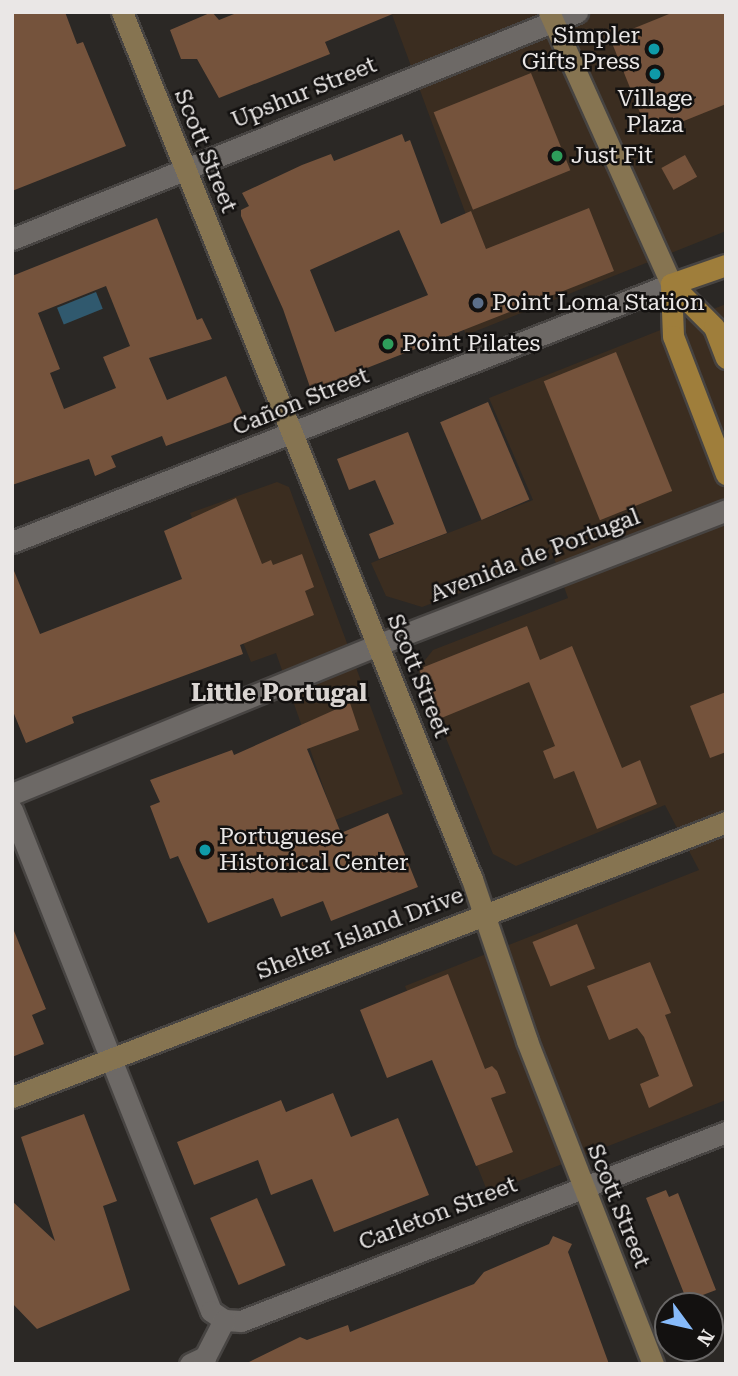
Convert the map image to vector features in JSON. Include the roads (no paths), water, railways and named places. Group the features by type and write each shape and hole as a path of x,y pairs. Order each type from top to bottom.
{"main road":[{"name":"Scott Street","path":"122,12 472,879 482,916 582,1187 653,1364"},
{"path":"551,17 671,284 714,327 726,358"},
{"name":"Cañon Street","path":"671,284 726,265"},
{"path":"671,284 673,336 726,474"},
{"name":"Shelter Island Drive","path":"12,1097 726,822"}],"street":[{"name":"Upshur Street","path":"12,239 551,17 577,12"},
{"name":"Cañon Street","path":"12,542 671,284"},
{"name":"Avenida de Portugal","path":"12,794 377,645 726,510"},
{"path":"12,810 211,1311 224,1320 205,1357 190,1364"},
{"name":"Carleton Street","path":"224,1320 241,1321 726,1132"}],"water":[{"path":"96,292 103,309 64,324 57,308"}],"place":[{"name":"Simpler Gifts Press","path":"654,49"},
{"name":"Village Plaza","path":"655,74"},
{"name":"Just Fit","path":"557,156"},
{"name":"Point Loma Station","path":"478,303"},
{"name":"Point Pilates","path":"388,344"},
{"name":"Portuguese Historical Center","path":"205,850"}],"district":[{"name":"Little Portugal","path":"279,694"}]}
